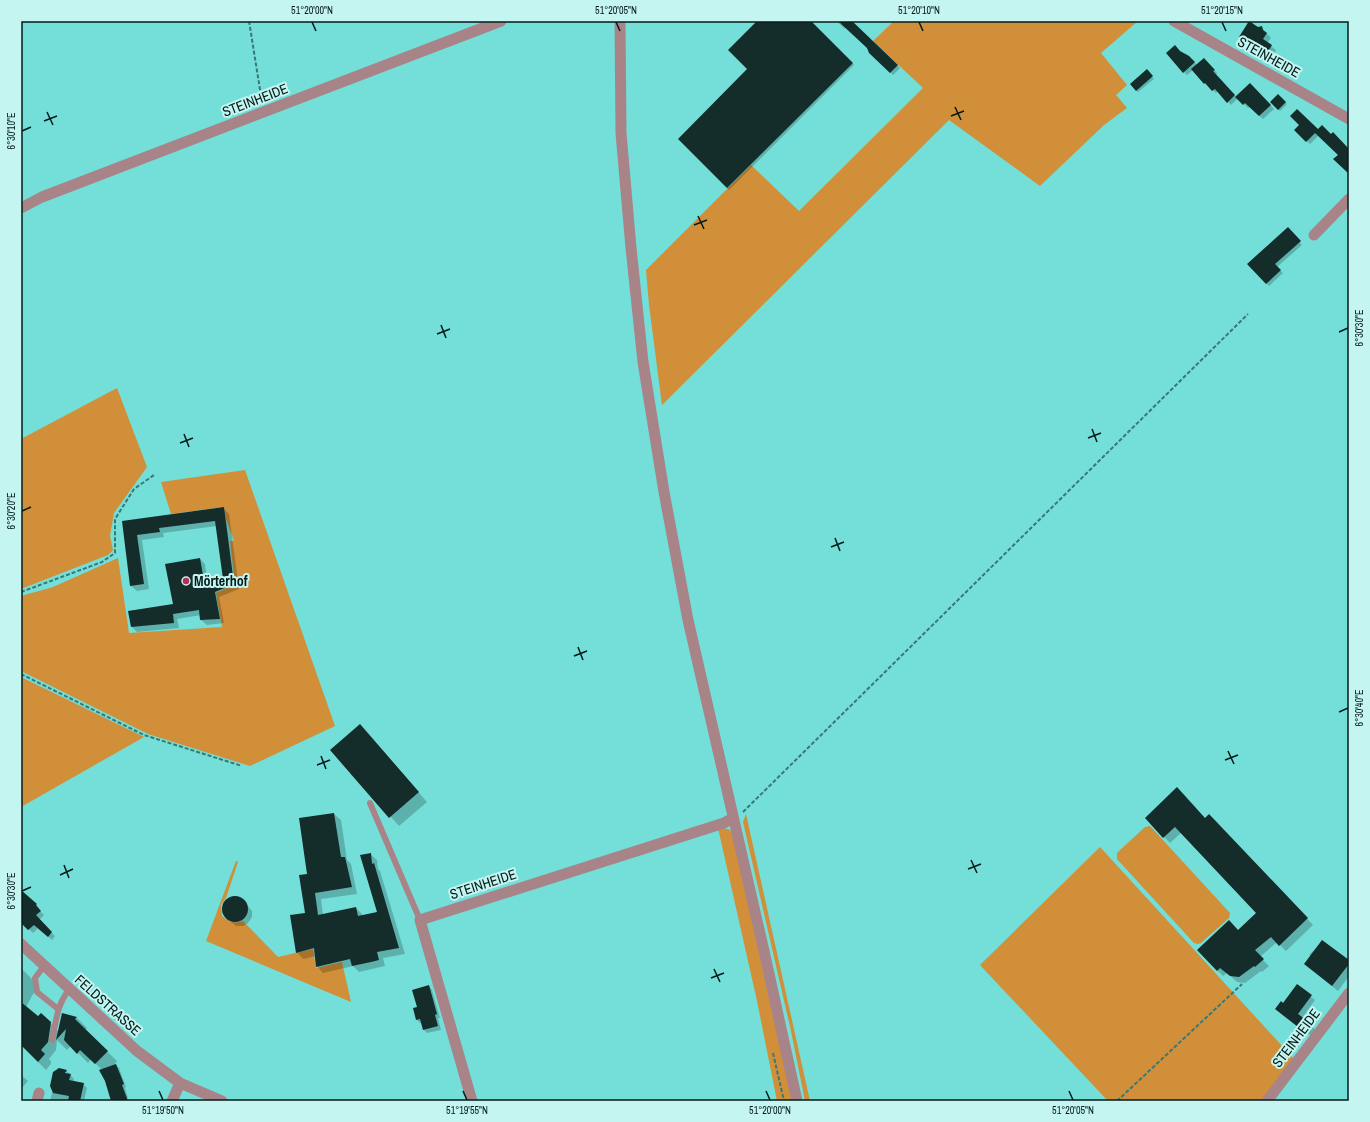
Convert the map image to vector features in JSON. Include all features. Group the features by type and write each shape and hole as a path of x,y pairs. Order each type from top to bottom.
{"street":[{"name":"STEINHEIDE","path":"21,208 42,197 501,21"},
{"path":"620,21 621,132 631,248 643,362 664,492 688,620 778,1010 797,1101"},
{"name":"STEINHEIDE","path":"1174,21 1349,118"},
{"path":"1314,235 1349,199"},
{"name":"STEINHEIDE","path":"420,920 724,823 733,818"},
{"path":"420,920 472,1101"},
{"name":"FELDSTRASSE","path":"21,944 69,990 137,1051 180,1083 222,1101"},
{"name":"STEINHEIDE","path":"1267,1101 1349,993"},
{"path":"172,1101 180,1083"}],"lane":[{"path":"370,804 420,920"},
{"path":"44,966 35,978 37,992 58,1009"},
{"path":"52,1040 58,1009 63,997 69,990"}],"path":[{"path":"249,21 264,113"},
{"path":"733,818 743,812 1248,314"},
{"path":"21,592 102,562 115,553 115,519 134,489 154,475"},
{"path":"21,674 144,735 242,766"},
{"path":"1117,1101 1242,984"}],"shaded area":[{"path":"894,21 1138,21 1101,53 1127,85 1116,95 1127,108 1104,125 1040,186 949,120 662,405 646,270 751,165 799,211 923,88 873,41"},
{"path":"117,388 147,467 114,513 110,536 113,550 108,555 21,589 21,439"},
{"path":"245,470 335,726 250,766 148,734 21,671 21,596 53,587 118,558 129,633 222,627 216,593 235,584 230,541 234,541 226,519 224,507 171,514 161,482"},
{"path":"21,677 144,737 21,807"},
{"path":"746,814 810,1101 805,1101 791,1031 743,822"},
{"path":"1150,826 1230,913 1229,918 1201,943 1194,943 1117,859 1118,852 1145,827"},
{"path":"718,828 729,829 733,835 792,1101 777,1101 757,1001"},
{"path":"1100,847 1294,1059 1262,1101 1108,1101 980,965"},
{"path":"236,861 238,862 226,898 221,905 222,916 231,922 243,921 278,957 313,949 316,968 342,962 351,1002 206,941"}],"building":[{"path":"757,21 811,21 853,63 727,188 678,139 747,69 728,50"},
{"path":"838,21 852,21 898,65 890,73 869,53 867,48"},
{"path":"1249,21 1258,27 1262,26 1263,30 1267,33 1263,39 1272,45 1263,60 1249,52 1253,45 1239,37"},
{"path":"1175,45 1180,51 1189,56 1195,62 1183,73 1166,53"},
{"path":"1204,58 1215,70 1213,71 1235,95 1227,103 1215,89 1212,91 1205,83 1204,84 1191,69"},
{"path":"1147,69 1153,76 1136,91 1130,84"},
{"path":"1250,83 1271,105 1259,116 1245,103 1243,105 1235,97"},
{"path":"1278,94 1286,102 1278,110 1270,102"},
{"path":"1297,109 1318,129 1322,125 1331,134 1333,132 1349,149 1349,174 1333,159 1338,155 1315,133 1306,142 1294,130 1299,125 1290,116"},
{"path":"1288,227 1301,241 1275,264 1281,270 1266,284 1247,264"},
{"path":"224,507 234,584 215,592 220,619 200,620 199,610 173,614 174,623 131,627 128,611 173,604 165,564 200,558 205,587 223,579 215,521 159,528 160,532 137,535 144,584 130,586 122,521"},
{"path":"360,724 419,792 389,818 330,750"},
{"path":"1177,787 1205,818 1209,814 1308,918 1279,946 1271,937 1255,950 1264,959 1255,967 1254,966 1239,977 1230,976 1220,968 1217,971 1197,950 1229,920 1238,930 1256,913 1175,827 1163,838 1145,818"},
{"path":"334,813 341,857 345,857 352,887 315,893 318,915 356,907 358,916 377,912 360,855 371,853 372,864 374,863 399,948 377,952 379,960 371,962 352,966 350,959 316,967 314,948 296,953 290,915 305,913 299,875 307,874 299,818"},
{"path":"21,890 37,904 36,905 41,911 36,915 52,932 48,937 34,925 28,930 21,923"},
{"path":"235,896 244,900 248,909 244,918 235,922 226,918 222,909 226,900"},
{"path":"1322,940 1349,960 1349,964 1332,986 1304,964"},
{"path":"1297,984 1312,995 1298,1014 1313,1025 1307,1034 1275,1009 1281,1001 1283,1003"},
{"path":"429,985 437,1014 435,1015 438,1026 423,1030 420,1019 416,1020 413,1008 417,1007 412,990"},
{"path":"21,1002 38,1016 41,1013 51,1022 48,1042 41,1050 45,1054 38,1062 21,1045"},
{"path":"62,1013 77,1017 75,1019 108,1051 95,1064 80,1050 77,1054 64,1040 66,1029 56,1040"},
{"path":"116,1064 124,1084 122,1085 128,1101 111,1101 105,1081 99,1070"},
{"path":"59,1068 67,1070 65,1073 71,1074 69,1080 84,1083 80,1101 68,1101 69,1096 53,1093 50,1086 53,1072"}],"place":[{"name":"Mörterhof","path":"186,581"}]}
